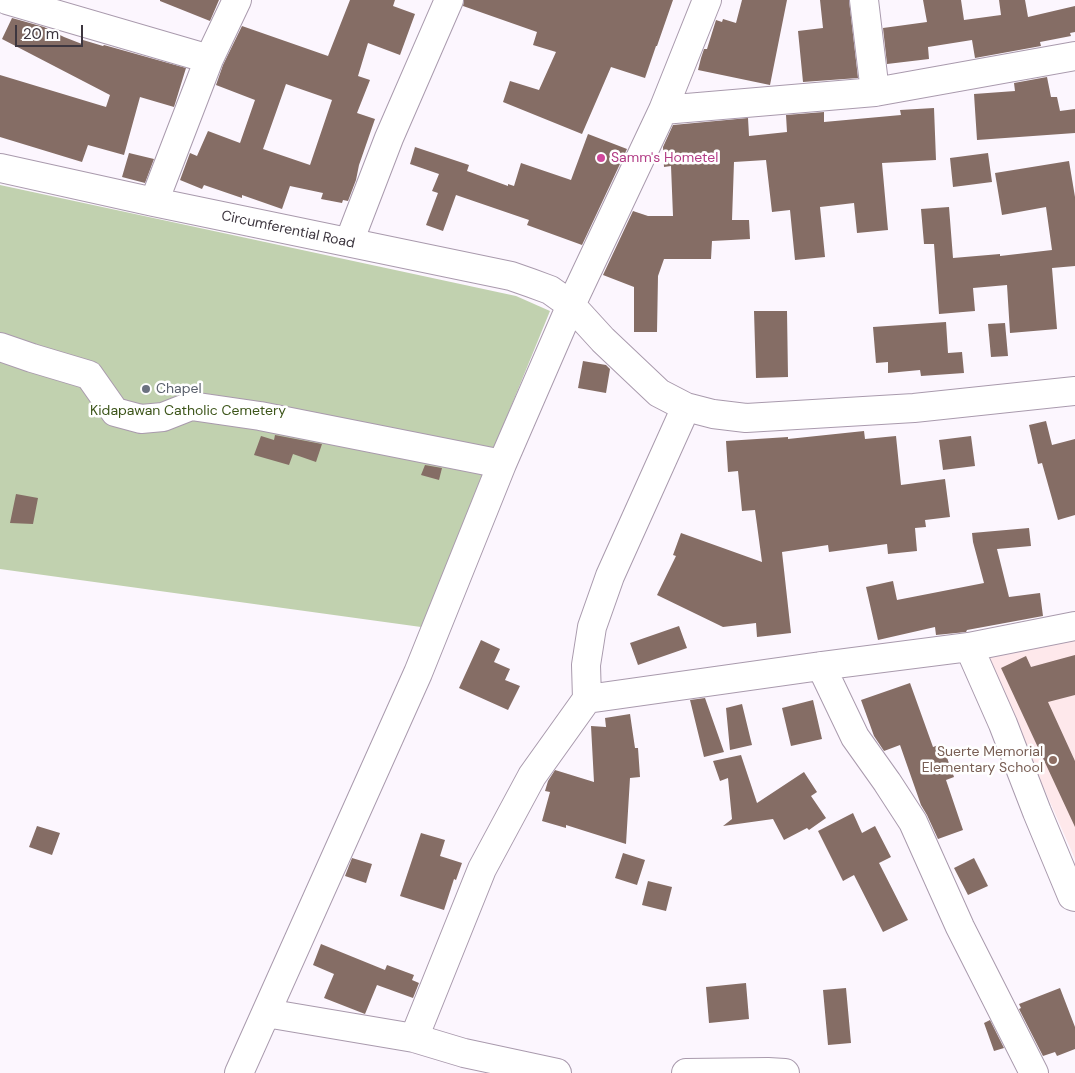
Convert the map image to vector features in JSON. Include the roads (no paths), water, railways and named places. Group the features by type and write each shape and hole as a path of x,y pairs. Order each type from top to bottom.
{"street":[{"path":"7,0 209,58"},
{"path":"154,202 209,58 237,0"},
{"path":"349,242 389,138 449,0"},
{"path":"239,1073 418,673 502,464 571,305 663,110 707,0"},
{"path":"864,0 875,92"},
{"path":"663,110 875,92 1075,56"},
{"name":"Circumferential Road","path":"0,168 510,276 550,290 571,305 603,340 659,393 686,407 713,414 746,418 914,408 1075,391"},
{"path":"0,347 89,375 115,412 141,419 163,418 191,406 260,416 502,464"},
{"path":"414,1038 482,869 532,776 587,700 586,666 592,627 610,576 686,407"},
{"path":"587,700 821,666 969,647 1075,626"},
{"path":"969,647 1003,724 1072,896 1075,896"},
{"path":"821,666 855,737 888,782 913,822 960,927 1034,1073"},
{"path":"266,1013 414,1038 464,1053 557,1073"},
{"path":"686,1073 785,1073"}],"place":[{"name":"Samm's Hometel","path":"601,158"},
{"name":"Chapel","path":"146,389"},
{"name":"Suerte Memorial Elementary School","path":"1053,760"}],"park label":[{"name":"Kidapawan Catholic Cemetery","path":"188,411"}]}
